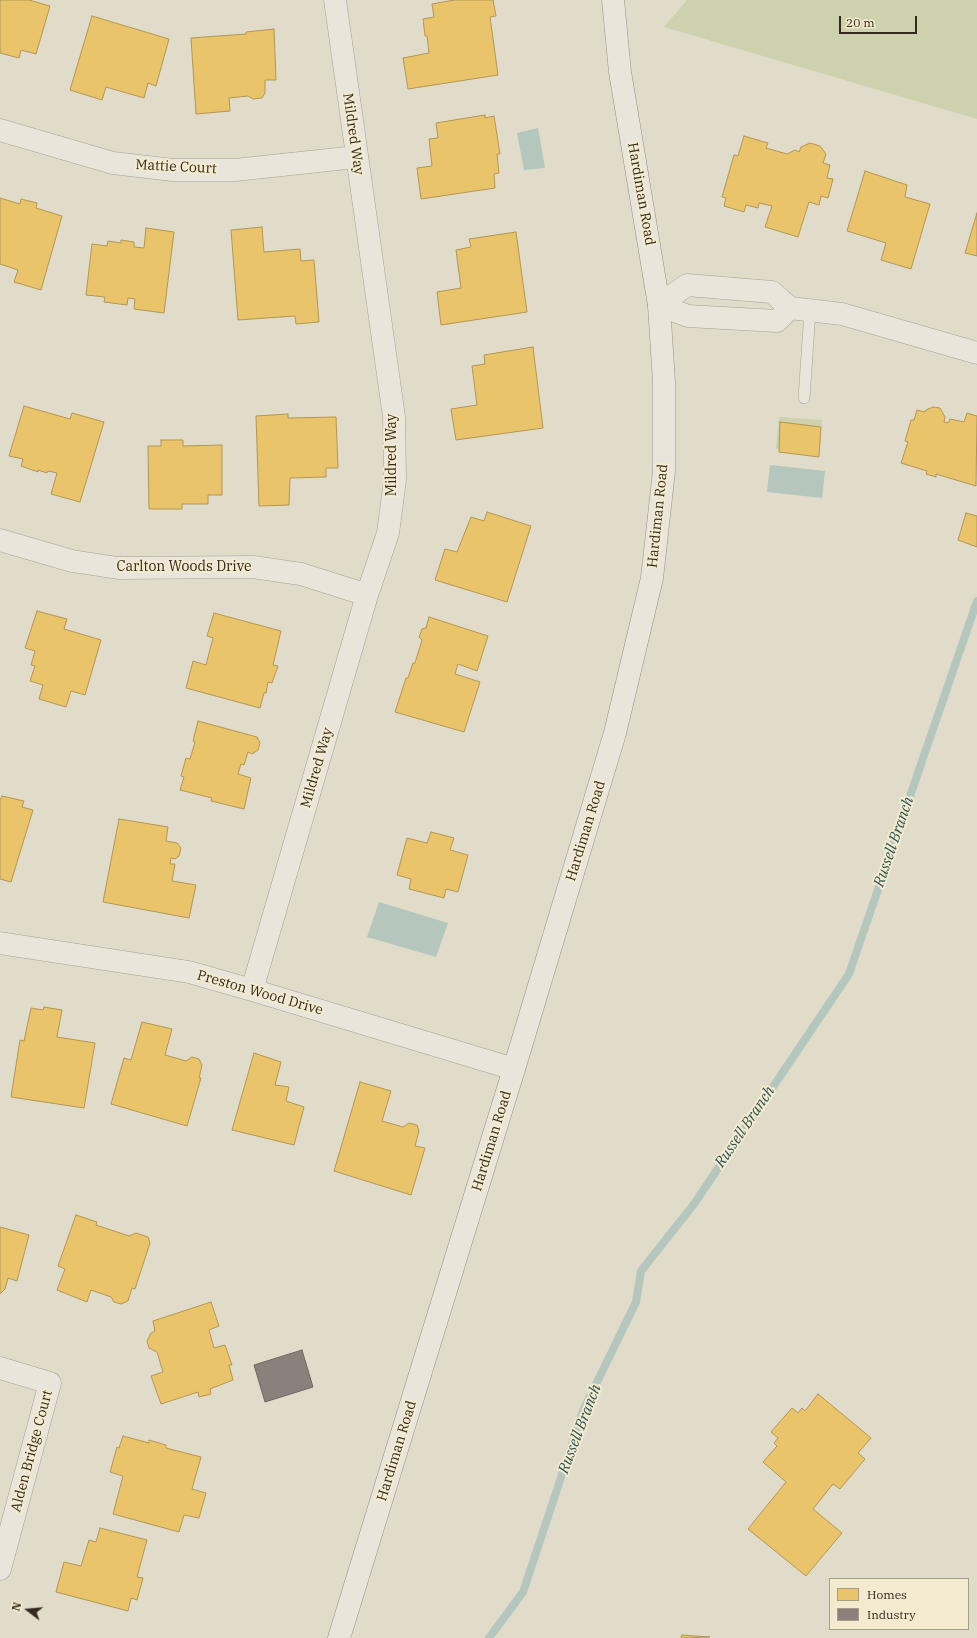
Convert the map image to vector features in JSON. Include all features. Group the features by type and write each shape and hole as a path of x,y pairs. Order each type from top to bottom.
{"street":[{"name":"Mildred Way","path":"252,990 367,595 388,533 395,480 394,417 356,157 335,0"},
{"name":"Hardiman Road","path":"339,1638 514,1069 615,733 652,578 664,471 664,382 660,305 620,72 613,0"},
{"name":"Mattie Court","path":"0,130 113,163 173,170 235,170 356,157"},
{"path":"660,305 688,285 772,292 800,309 842,314 977,353"},
{"path":"660,305 688,316 777,321 800,309"},
{"name":"Carlton Woods Drive","path":"0,540 72,561 118,568 253,567 301,574 367,595"},
{"name":"Preston Wood Drive","path":"0,943 189,972 514,1069"},
{"name":"Alden Bridge Court","path":"0,1368 50,1383 0,1569"}],"lane":[{"path":"800,309 804,398"}],"green space":[{"path":"687,0 977,0 977,119 664,27"},
{"path":"779,417 822,420 819,452 776,449"}],"shaded area":[{"path":"538,128 545,168 524,170 517,133"},
{"path":"770,465 825,471 822,498 767,492"},
{"path":"379,902 448,923 436,957 367,937"}],"building: Homes":[{"path":"0,0 29,0 50,6 36,54 21,50 19,58 0,53"},
{"path":"454,0 493,0 496,16 490,17 498,75 408,89 403,58 429,53 423,19 434,17 432,4"},
{"path":"92,16 169,39 156,86 148,83 144,98 106,87 102,100 70,90"},
{"path":"274,29 276,80 265,80 265,93 262,98 253,99 248,96 229,98 230,111 196,114 191,38 246,34 246,32"},
{"path":"485,115 485,118 494,116 500,154 497,154 499,173 494,174 495,188 421,199 417,168 432,166 429,139 438,138 436,123"},
{"path":"744,136 768,143 766,148 787,154 795,150 799,152 801,147 810,143 820,146 826,154 823,163 830,165 827,178 833,179 828,198 821,196 819,205 809,202 798,237 765,227 772,206 759,203 758,208 746,205 744,212 724,206 726,198 722,197 734,155 738,156"},
{"path":"865,171 907,185 905,197 930,204 911,269 881,260 886,243 847,231"},
{"path":"0,198 20,204 21,199 37,203 36,208 62,216 41,290 14,282 18,270 0,264"},
{"path":"977,213 977,256 965,253"},
{"path":"262,227 264,252 300,249 301,261 314,260 319,322 296,324 295,316 238,320 231,230"},
{"path":"146,228 174,232 164,313 134,309 135,299 128,298 127,305 104,302 105,297 86,295 92,244 107,246 108,241 121,243 121,240 134,242 134,247 144,248"},
{"path":"516,232 527,312 441,325 437,292 461,288 456,250 471,247 469,239"},
{"path":"533,347 543,428 456,440 451,409 477,405 472,366 485,364 484,355"},
{"path":"24,406 70,419 72,413 104,422 80,502 51,494 57,473 48,471 47,473 38,470 38,472 21,466 23,459 9,456"},
{"path":"933,407 940,408 945,417 944,422 948,423 950,419 964,422 967,413 977,416 976,486 936,474 936,477 926,474 927,471 901,463 908,442 905,441 911,420 914,420 917,410 925,412"},
{"path":"288,414 288,418 336,417 338,468 326,468 326,477 290,478 289,505 259,506 256,416"},
{"path":"780,422 821,427 819,457 779,452"},
{"path":"161,440 183,440 183,446 222,445 222,495 208,495 208,504 182,504 182,509 149,509 148,446 161,446"},
{"path":"487,512 531,526 507,602 435,580 445,549 457,552 471,517 484,521"},
{"path":"966,513 977,516 977,547 958,540"},
{"path":"37,611 67,619 64,629 101,640 85,695 71,691 66,707 39,699 43,685 30,681 35,666 31,665 35,651 25,648"},
{"path":"214,613 281,631 273,665 278,666 272,683 268,682 266,693 264,693 260,708 186,688 193,661 206,665 213,638 207,636"},
{"path":"429,617 488,636 477,671 458,664 455,674 480,682 464,732 395,712 406,678 408,678 413,663 415,663 422,640 419,637 422,629 426,628"},
{"path":"198,721 257,737 260,743 258,750 252,754 248,752 244,765 241,764 238,774 251,778 244,809 211,801 212,798 180,790 184,777 181,776 186,758 190,759 195,742 193,741"},
{"path":"2,796 24,801 22,807 33,810 11,882 0,879 0,800"},
{"path":"119,819 168,827 166,841 177,843 181,848 179,856 175,859 171,858 170,864 175,864 172,881 196,885 189,918 103,902"},
{"path":"431,832 454,838 450,850 468,855 458,892 446,889 444,898 409,889 411,879 397,875 407,838 427,843"},
{"path":"44,1007 62,1010 57,1037 95,1043 84,1108 11,1097 20,1040 24,1041 31,1008 43,1010"},
{"path":"142,1022 172,1029 165,1055 186,1061 192,1057 199,1059 202,1065 199,1078 201,1078 187,1126 111,1104 124,1058 131,1060"},
{"path":"254,1053 281,1062 275,1085 289,1087 286,1101 304,1107 294,1145 232,1130"},
{"path":"360,1082 391,1091 382,1121 403,1127 409,1123 417,1125 419,1131 415,1146 425,1148 411,1195 334,1171"},
{"path":"76,1215 97,1222 96,1225 129,1236 136,1233 148,1237 150,1243 135,1289 132,1288 128,1301 121,1304 114,1302 111,1297 91,1290 87,1302 57,1290 65,1269 58,1266"},
{"path":"0,1227 29,1235 17,1281 8,1278 5,1289 0,1294"},
{"path":"211,1302 219,1326 209,1330 214,1348 225,1345 232,1365 229,1365 233,1380 210,1389 211,1394 199,1397 198,1392 161,1404 151,1376 163,1372 157,1352 149,1348 147,1341 151,1333 155,1331 153,1321"},
{"path":"818,1394 871,1438 858,1453 865,1459 840,1489 833,1484 813,1509 842,1533 806,1576 748,1529 786,1482 763,1462 777,1446 774,1443 778,1438 771,1432 792,1408 798,1413 802,1408 805,1411"},
{"path":"123,1436 149,1443 149,1440 166,1445 166,1448 201,1457 192,1489 206,1493 199,1518 184,1515 179,1532 113,1514 123,1476 110,1472 117,1447 119,1448"},
{"path":"100,1528 147,1540 137,1577 143,1578 137,1600 131,1598 128,1611 56,1592 64,1562 81,1566 89,1540 96,1542"},
{"path":"682,1635 710,1637 681,1638"}],"building: Industry":[{"path":"302,1350 313,1387 265,1402 254,1365"}],"waterway":[{"name":"Russell Branch","path":"489,1638 523,1592 583,1411 636,1302 641,1271 694,1204 849,974 977,601"}]}
